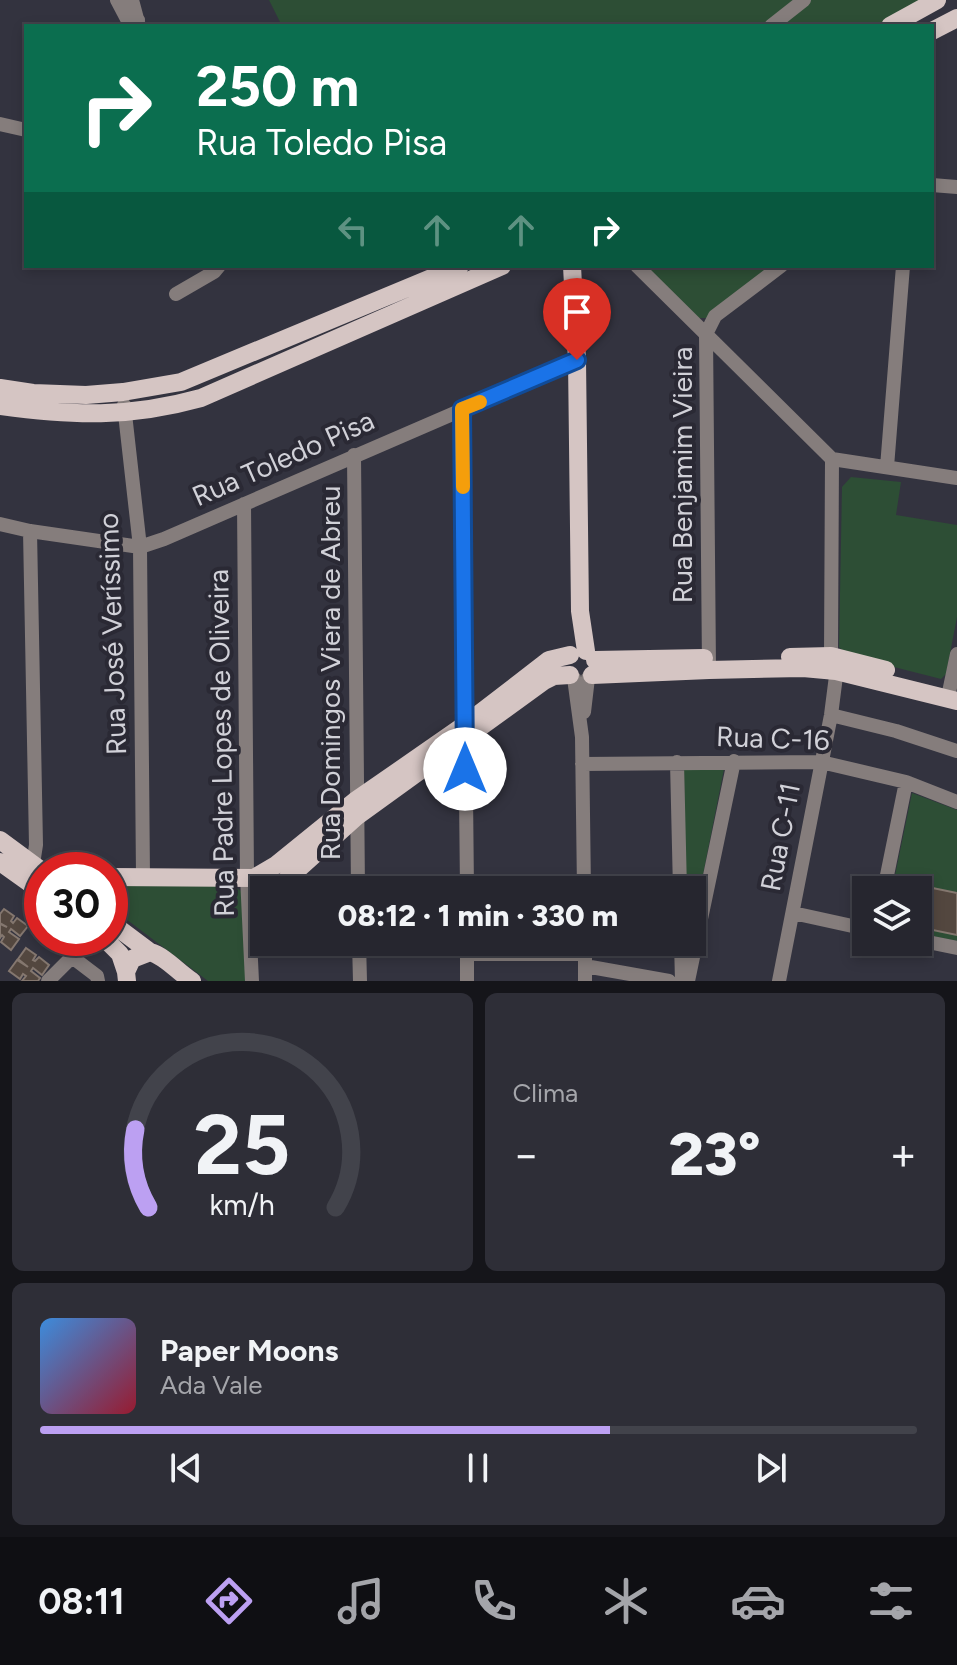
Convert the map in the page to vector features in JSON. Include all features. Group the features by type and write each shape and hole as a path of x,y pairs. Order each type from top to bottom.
{"main road":[{"path":"894,24 937,0"},
{"path":"934,30 957,18"},
{"path":"0,406 61,414 125,414 169,407 201,398 497,268"},
{"path":"572,268 577,360 581,665"},
{"path":"574,288 583,268"},
{"path":"0,388 73,395 123,392 181,382 431,272"},
{"path":"261,876 465,732 549,660 581,665 834,664 953,693"},
{"path":"289,876 356,809"},
{"path":"0,840 24,858"},
{"path":"0,862 24,879"},
{"path":"128,876 250,880"},
{"path":"128,936 150,952 161,956 169,973 192,981"},
{"path":"127,976 132,959 150,952"},
{"path":"121,956 127,976"}],"street":[{"path":"117,0 127,19 138,23"},
{"path":"132,0 138,23"},
{"path":"774,24 804,0"},
{"path":"0,124 24,130"},
{"path":"934,185 957,187"},
{"path":"176,294 217,268"},
{"path":"639,268 832,459 957,478"},
{"name":"Rua Benjamim Vieira","path":"709,664 706,334 715,316 778,268"},
{"path":"887,467 903,268"},
{"name":"Rua Toledo Pisa","path":"140,547 577,360"},
{"name":"Rua José Veríssimo","path":"123,392 140,547 143,876"},
{"path":"462,409 467,876"},
{"name":"Rua Domingos Viera de Abreu","path":"354,455 358,876"},
{"name":"Rua C-11","path":"779,981 831,715 834,664 832,459"},
{"name":"Rua Padre Lopes de Oliveira","path":"244,504 256,876"},
{"path":"0,524 140,547"},
{"path":"30,531 37,852"},
{"path":"953,693 957,654"},
{"path":"581,665 584,876"},
{"path":"831,715 896,731 957,751"},
{"path":"688,981 734,761"},
{"path":"677,762 680,876"},
{"name":"Rua C-16","path":"582,764 821,762 906,782 957,802"},
{"path":"887,876 906,782"},
{"path":"793,913 852,926"},
{"path":"932,943 957,948"},
{"name":"Rua Padre Lopes de Oliveira","path":"252,981 253,956"},
{"path":"359,956 360,981"},
{"path":"467,956 467,981"},
{"path":"540,956 585,961 669,981"},
{"path":"681,956 682,981"},
{"path":"48,981 72,957 97,976 98,981"}],"green space":[{"path":"269,0 930,0 885,24 281,24"},
{"path":"648,268 770,268 707,318 697,318"},
{"path":"851,477 901,482 896,515 957,525 957,617 946,674 941,679 847,655 839,647 842,487"},
{"path":"684,769 724,769 703,876 685,876"},
{"path":"912,793 957,810 957,941 932,936 932,876 895,876"},
{"path":"128,883 234,886 245,894 246,981 208,981 128,921"}],"building":[{"path":"932,888 957,893 957,935 932,930"},
{"path":"4,909 14,916 13,923 17,918 24,923 20,936 11,929 9,932 19,939 11,950 1,942 4,937 2,935 0,938 0,924 7,927 0,923 0,914"},
{"path":"24,951 24,956 35,956 35,961 39,957 49,965 42,975 33,968 31,971 40,978 38,981 22,981 26,976 23,974 20,979 9,971 17,960 28,967 18,959"}],"slow traffic":[{"path":"463,487 462,409 480,402"}],"route":[{"path":"465,769 462,409 577,360"}]}
